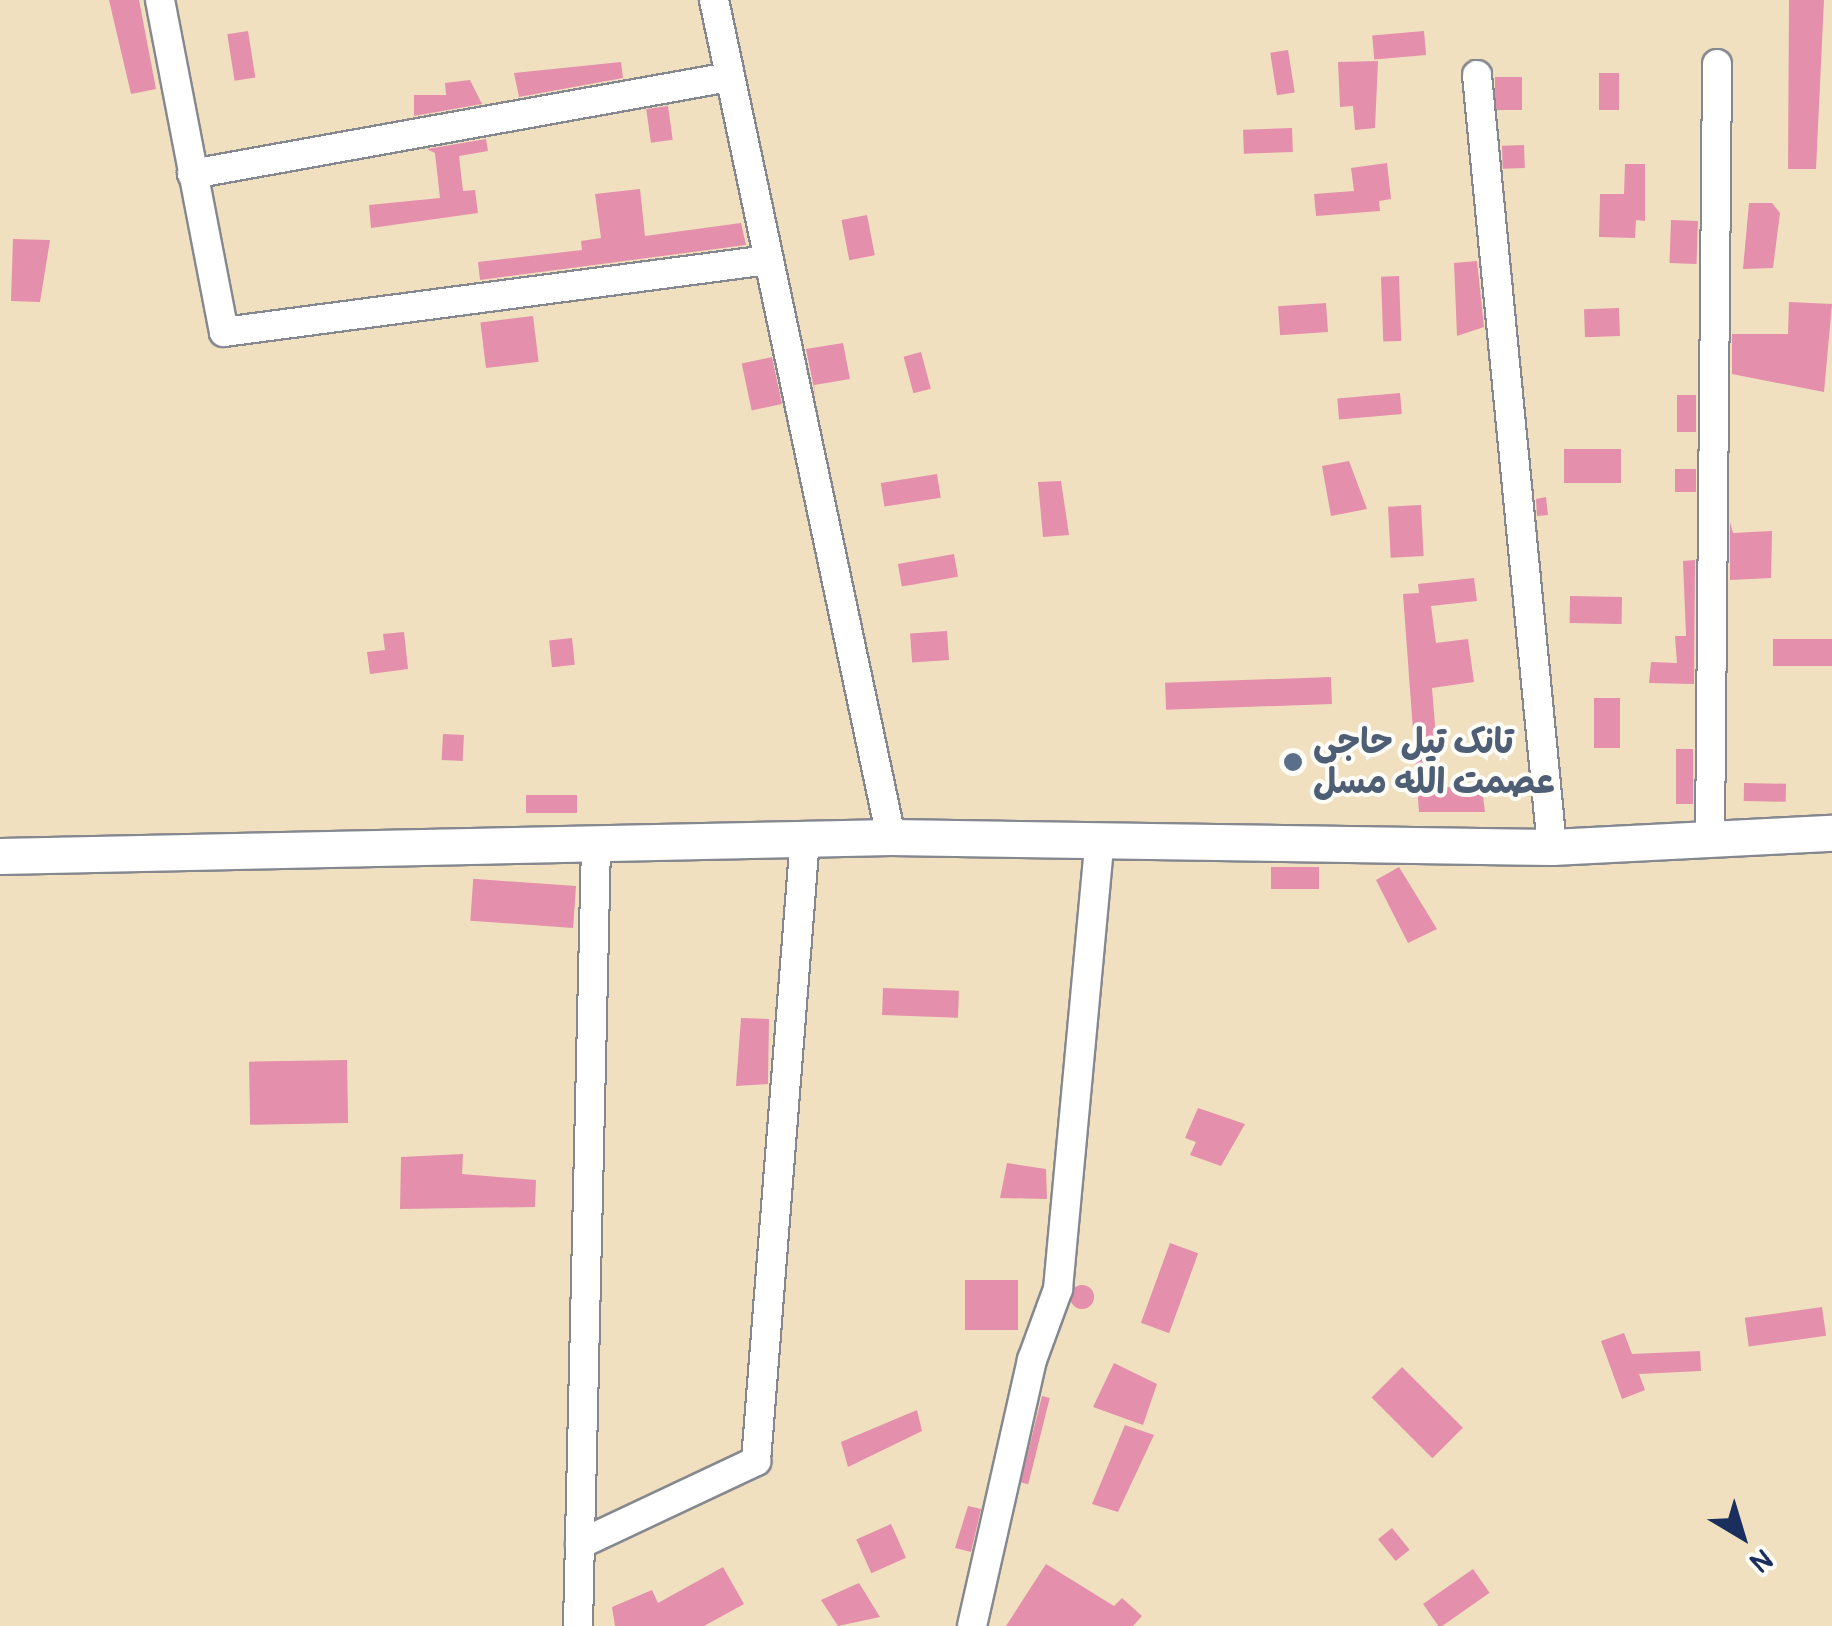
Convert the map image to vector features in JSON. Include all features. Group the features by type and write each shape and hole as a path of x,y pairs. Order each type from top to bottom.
{"main road":[{"path":"0,856 891,836 1552,847 1832,834"}],"street":[{"path":"714,0 891,836"},
{"path":"169,2 192,174 224,332 768,260"},
{"path":"1710,839 1717,64"},
{"path":"1477,75 1552,847"},
{"path":"192,174 729,76"},
{"path":"580,1544 756,1461 805,838"},
{"path":"972,1626 1032,1360 1058,1288 1100,838"},
{"path":"578,1626 596,843"}],"building":[{"path":"109,0 139,0 156,89 131,94"},
{"path":"1789,0 1824,0 1816,169 1788,169"},
{"path":"248,31 255,77 235,81 227,34"},
{"path":"1424,31 1426,55 1374,59 1372,36"},
{"path":"1288,50 1295,92 1277,95 1270,53"},
{"path":"1378,61 1375,128 1355,130 1353,106 1340,107 1338,62"},
{"path":"621,62 623,78 519,97 514,73"},
{"path":"1599,73 1619,73 1619,110 1599,110"},
{"path":"1495,77 1522,77 1522,110 1495,110"},
{"path":"470,80 482,104 414,116 414,95 446,95 445,83"},
{"path":"668,106 673,140 651,143 646,109"},
{"path":"1292,128 1293,152 1244,154 1243,130"},
{"path":"486,139 488,151 459,156 463,191 475,190 478,213 371,228 369,205 440,198 435,153 427,149"},
{"path":"1524,145 1525,168 1503,169 1502,146"},
{"path":"1387,163 1391,199 1379,201 1380,211 1316,216 1314,194 1354,191 1351,168"},
{"path":"1625,164 1645,164 1645,221 1636,220 1635,238 1599,237 1600,194 1624,194"},
{"path":"640,189 645,236 741,223 746,245 480,280 478,262 582,250 581,241 601,238 595,194"},
{"path":"1749,203 1772,203 1780,213 1773,268 1743,269"},
{"path":"867,215 875,255 849,260 841,220"},
{"path":"1671,220 1698,221 1696,264 1669,263"},
{"path":"13,239 50,240 40,302 11,301"},
{"path":"1477,261 1484,327 1457,336 1454,263"},
{"path":"1399,276 1401,341 1383,342 1381,277"},
{"path":"1789,302 1832,304 1824,392 1732,374 1732,334 1788,334"},
{"path":"1326,303 1328,332 1280,335 1278,306"},
{"path":"1619,308 1620,336 1585,337 1584,309"},
{"path":"533,316 539,362 486,368 480,322"},
{"path":"843,343 850,379 814,385 816,398 806,349"},
{"path":"921,352 931,389 913,393 904,357"},
{"path":"772,357 782,404 752,410 742,363"},
{"path":"1400,393 1402,414 1339,419 1337,398"},
{"path":"1677,395 1696,395 1696,432 1677,432"},
{"path":"1564,449 1621,449 1621,483 1564,483"},
{"path":"1349,461 1367,509 1331,516 1322,466"},
{"path":"1675,469 1696,469 1696,492 1675,492"},
{"path":"937,474 941,498 884,507 881,483"},
{"path":"1061,481 1069,535 1043,537 1038,482"},
{"path":"1546,497 1548,515 1537,516 1536,499"},
{"path":"1421,505 1424,556 1391,558 1388,507"},
{"path":"1730,522 1733,533 1772,531 1771,578 1730,580"},
{"path":"954,554 958,577 902,587 898,564"},
{"path":"1695,560 1694,684 1649,683 1651,662 1677,663 1675,636 1686,636 1683,561"},
{"path":"1474,578 1477,601 1431,606 1436,643 1468,639 1474,682 1432,688 1440,787 1482,788 1485,812 1419,812 1403,594 1419,593 1418,584"},
{"path":"1570,596 1622,597 1622,624 1570,623"},
{"path":"947,631 949,660 912,663 910,634"},
{"path":"404,632 408,669 370,674 367,652 385,650 383,634"},
{"path":"572,638 575,665 552,667 549,640"},
{"path":"1773,639 1832,639 1832,666 1773,666"},
{"path":"1331,677 1332,704 1166,710 1165,683"},
{"path":"1594,698 1620,698 1620,748 1594,748"},
{"path":"443,734 464,735 463,761 442,760"},
{"path":"1676,749 1693,749 1693,804 1676,804"},
{"path":"1744,783 1786,784 1786,802 1744,801"},
{"path":"526,795 577,795 577,813 526,813"},
{"path":"1271,867 1319,867 1319,889 1271,889"},
{"path":"1399,867 1437,929 1408,943 1376,880"},
{"path":"473,879 576,886 573,928 470,921"},
{"path":"883,988 959,991 958,1018 882,1015"},
{"path":"741,1018 769,1019 768,1084 736,1086"},
{"path":"347,1060 348,1123 250,1125 249,1062"},
{"path":"1198,1108 1245,1124 1221,1166 1190,1155 1196,1142 1185,1138"},
{"path":"463,1154 462,1174 536,1180 535,1207 400,1209 401,1157"},
{"path":"1007,1163 1046,1169 1047,1199 1000,1198"},
{"path":"1170,1243 1198,1253 1169,1333 1141,1323"},
{"path":"965,1280 1018,1280 1018,1330 965,1330"},
{"path":"1082,1285 1094,1297 1082,1309 1070,1297"},
{"path":"1822,1307 1826,1336 1749,1347 1745,1318"},
{"path":"1624,1333 1632,1354 1700,1351 1701,1371 1639,1374 1645,1390 1622,1399 1601,1341"},
{"path":"1114,1363 1157,1384 1143,1425 1093,1407"},
{"path":"1402,1367 1463,1428 1432,1458 1372,1397"},
{"path":"1042,1396 1050,1398 1028,1484 1020,1482"},
{"path":"917,1410 922,1431 848,1467 841,1442"},
{"path":"1125,1425 1154,1435 1118,1512 1092,1504"},
{"path":"968,1506 981,1509 971,1552 955,1548"},
{"path":"891,1524 906,1558 871,1573 856,1539"},
{"path":"1392,1528 1410,1550 1396,1561 1378,1539"},
{"path":"1046,1564 1114,1606 1122,1598 1142,1616 1133,1626 1006,1626"},
{"path":"723,1567 744,1604 704,1626 615,1626 612,1607 652,1590 658,1603"},
{"path":"1473,1569 1490,1593 1442,1626 1423,1604"},
{"path":"859,1583 880,1617 838,1626 821,1600"}],"place":[{"name":"تانک تیل حاجی عصمت الله مسل","path":"1293,762"}]}
